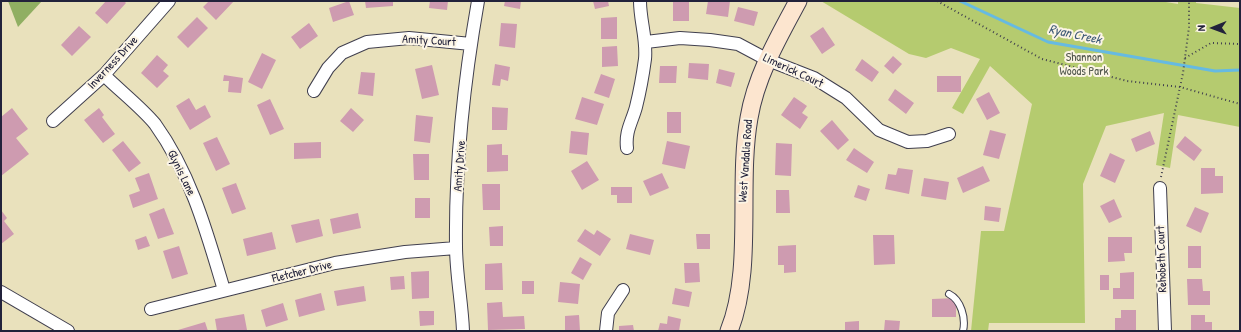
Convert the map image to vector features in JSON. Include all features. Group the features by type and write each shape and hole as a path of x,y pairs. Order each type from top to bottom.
{"main road":[{"name":"West Vandalia Road","path":"729,331 734,320 741,276 744,166 749,118 757,85 798,1"}],"street":[{"name":"Inverness Drive","path":"53,121 104,76 169,1"},
{"name":"Amity Drive","path":"463,331 462,304 456,248 458,172 471,44 478,1"},
{"path":"627,148 626,137 628,125 636,108 645,58 646,42 640,19 640,1"},
{"name":"Amity Court","path":"314,91 328,68 342,53 367,42 409,38 471,44"},
{"name":"Limerick Court","path":"646,42 680,38 738,44 768,60 814,78 846,98 879,130 908,142 927,142 949,134"},
{"name":"Glynis Lane","path":"104,76 154,123 181,166 204,221 224,290"},
{"name":"Rehobeth Court","path":"1160,188 1165,331"},
{"name":"Fletcher Drive","path":"151,310 224,290 335,263 405,252 456,248"},
{"path":"606,331 608,313 623,290"},
{"path":"1,292 68,331"}],"lane":[{"path":"949,294 957,297 964,321 963,331"}],"path":[{"path":"937,1 1042,59 1127,80 1180,87 1240,104"},
{"path":"1160,188 1163,164 1183,73 1189,27 1189,1"},
{"path":"1185,58 1211,43 1240,44"}],"green space":[{"path":"8,1 42,1 18,27"},
{"name":"Shannon Woods Park","path":"821,1 1160,1 1178,4 1178,1 1196,1 1196,3 1240,8 1240,127 1178,115 1170,168 1156,165 1164,113 1106,126 1083,184 1085,323 989,323 988,331 971,331 981,231 1004,231 1032,104 990,66 963,114 952,108 980,59 951,48 926,58 909,54"}],"building":[{"path":"106,1 124,1 126,3 107,24 95,13"},
{"path":"209,1 234,1 216,20 203,7"},
{"path":"349,1 354,15 333,22 329,8"},
{"path":"365,1 393,1 393,6 366,8"},
{"path":"430,1 448,1 447,10 429,8"},
{"path":"505,1 521,1 520,9 504,6"},
{"path":"593,1 608,1 609,6 595,9"},
{"path":"673,1 689,1 689,21 673,21"},
{"path":"708,1 730,1 728,17 706,14"},
{"path":"738,7 758,12 754,26 734,21"},
{"path":"197,17 208,28 188,48 177,37"},
{"path":"617,17 617,39 601,39 601,18"},
{"path":"309,23 318,36 300,49 291,37"},
{"path":"501,23 517,24 515,48 499,46"},
{"path":"79,26 91,37 72,56 61,45"},
{"path":"823,27 835,45 822,54 810,36"},
{"path":"617,46 618,66 602,67 602,47"},
{"path":"262,53 276,60 262,89 248,82"},
{"path":"157,55 168,65 163,71 169,76 157,88 141,73"},
{"path":"893,56 902,64 893,74 884,66"},
{"path":"862,59 879,72 872,82 855,70"},
{"path":"689,63 709,64 708,80 688,78"},
{"path":"495,64 510,67 508,81 501,79 500,86 492,85"},
{"path":"432,65 439,95 422,99 415,69"},
{"path":"660,66 677,66 676,83 659,83"},
{"path":"719,69 735,73 731,87 716,83"},
{"path":"361,72 375,73 373,96 358,94"},
{"path":"601,74 615,79 609,98 594,93"},
{"path":"224,75 243,78 241,93 228,92 229,81 223,81"},
{"path":"937,76 961,76 961,92 937,92"},
{"path":"895,89 914,103 906,114 888,100"},
{"path":"989,92 1000,113 987,120 976,99"},
{"path":"582,97 604,104 597,125 575,119"},
{"path":"794,97 807,106 802,113 808,117 800,129 781,115"},
{"path":"189,98 196,110 205,105 211,117 190,130 176,106"},
{"path":"270,99 284,129 270,135 257,105"},
{"path":"492,107 508,108 507,130 492,130"},
{"path":"12,108 28,129 16,138 29,154 1,176 1,117"},
{"path":"99,108 104,115 102,117 115,134 103,143 84,120"},
{"path":"351,108 364,120 353,132 340,121"},
{"path":"667,112 681,112 681,133 667,133"},
{"path":"416,115 433,117 430,143 414,141"},
{"path":"832,120 849,140 838,150 820,131"},
{"path":"990,130 1006,134 999,159 983,155"},
{"path":"571,131 589,133 587,155 569,153"},
{"path":"1150,131 1155,144 1136,152 1131,139"},
{"path":"1185,136 1202,150 1194,161 1176,147"},
{"path":"217,137 230,164 216,171 203,143"},
{"path":"123,141 141,163 129,172 112,150"},
{"path":"667,141 690,146 685,169 662,164"},
{"path":"321,142 321,158 294,159 294,143"},
{"path":"776,143 792,144 791,176 775,175"},
{"path":"502,144 502,155 508,155 508,171 487,172 487,145"},
{"path":"854,148 874,162 867,173 846,160"},
{"path":"1110,153 1125,160 1115,183 1100,176"},
{"path":"413,154 429,154 429,180 414,180"},
{"path":"587,161 599,180 582,190 571,171"},
{"path":"983,166 990,181 963,193 957,178"},
{"path":"898,168 913,170 909,194 885,189 888,174 896,175"},
{"path":"1201,168 1215,168 1215,176 1223,176 1223,193 1201,194"},
{"path":"149,173 158,199 133,208 129,195 140,191 135,178"},
{"path":"662,173 669,188 650,196 643,181"},
{"path":"924,178 949,182 946,200 921,196"},
{"path":"236,183 246,209 232,214 222,188"},
{"path":"482,184 500,184 500,210 483,210"},
{"path":"858,185 870,189 866,201 854,197"},
{"path":"611,187 632,187 632,203 617,203 617,195 611,195"},
{"path":"776,190 789,190 790,213 776,213"},
{"path":"415,198 430,198 430,218 415,218"},
{"path":"1114,199 1122,217 1109,223 1100,206"},
{"path":"985,206 1001,208 999,222 984,220"},
{"path":"1195,207 1209,213 1201,233 1186,226"},
{"path":"164,208 174,234 158,239 149,214"},
{"path":"1,210 7,218 4,221 14,234 1,244"},
{"path":"358,213 361,228 333,234 330,219"},
{"path":"319,219 323,236 296,243 291,225"},
{"path":"503,226 503,246 490,246 489,227"},
{"path":"585,229 594,235 597,230 611,239 600,256 577,241"},
{"path":"272,232 276,249 247,256 243,239"},
{"path":"630,234 654,240 650,255 626,249"},
{"path":"696,234 710,234 710,249 697,249"},
{"path":"873,235 894,235 895,264 874,265"},
{"path":"146,236 150,246 138,250 135,240"},
{"path":"1108,237 1132,237 1132,253 1124,253 1125,261 1108,262"},
{"path":"796,245 796,272 784,273 784,265 778,265 778,246"},
{"path":"179,246 188,274 172,279 163,251"},
{"path":"1188,246 1201,246 1201,268 1188,268"},
{"path":"580,257 592,264 583,280 571,273"},
{"path":"502,263 503,290 485,290 485,264"},
{"path":"684,263 699,263 700,282 685,283"},
{"path":"429,271 429,298 412,299 411,272"},
{"path":"1134,272 1134,299 1113,299 1113,288 1120,288 1120,273"},
{"path":"1100,275 1109,275 1109,290 1100,290"},
{"path":"404,276 405,289 391,290 390,277"},
{"path":"1187,279 1202,279 1203,291 1210,291 1210,305 1188,305"},
{"path":"522,281 534,281 534,294 522,294"},
{"path":"560,282 580,284 578,304 558,302"},
{"path":"364,286 366,301 337,306 334,291"},
{"path":"675,288 692,292 689,307 672,304"},
{"path":"321,293 325,310 299,317 295,300"},
{"path":"956,298 956,317 932,317 932,299"},
{"path":"502,302 503,317 524,316 525,329 488,330 487,303"},
{"path":"283,303 288,320 266,327 261,310"},
{"path":"1121,310 1136,310 1136,330 1115,330 1115,318 1121,318"},
{"path":"419,311 434,311 434,325 420,326"},
{"path":"244,314 247,330 217,331 215,319"},
{"path":"579,315 580,331 565,331 565,316"},
{"path":"1191,315 1205,315 1205,322 1212,322 1212,331 1191,331"},
{"path":"668,316 681,319 679,331 658,331 660,323 667,324"},
{"path":"885,320 900,321 899,331 884,331"},
{"path":"859,321 859,331 845,331 845,322"},
{"path":"205,322 208,331 178,331 178,330"},
{"path":"633,325 634,331 619,331 619,326"}],"waterway":[{"name":"Ryan Creek","path":"960,1 1048,42 1215,71 1240,70"}]}
